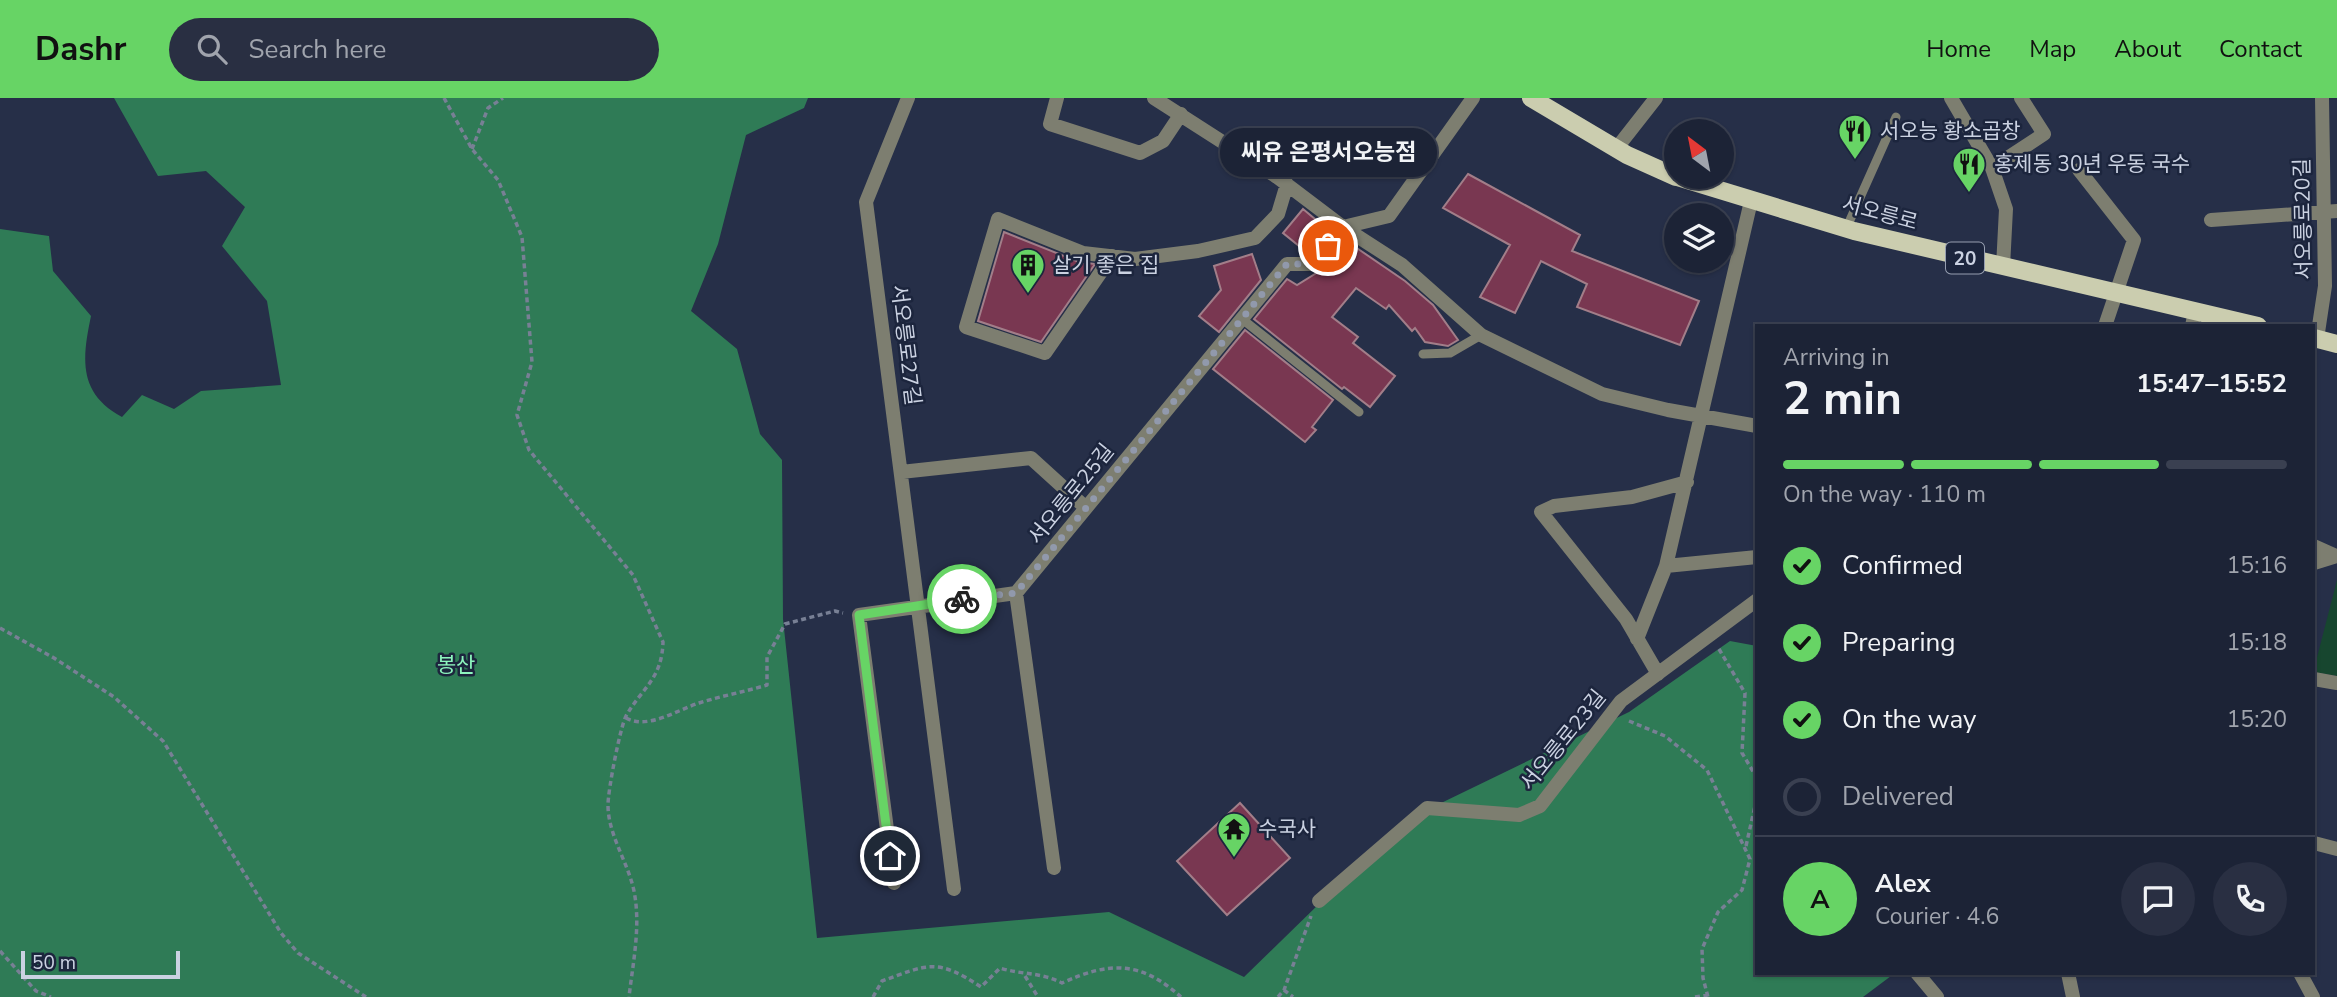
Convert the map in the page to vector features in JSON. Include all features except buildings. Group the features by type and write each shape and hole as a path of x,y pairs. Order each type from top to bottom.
{"main road":[{"name":"서오릉로","path":"1531,98 1616,149 1664,171"},
{"name":"서오릉로","path":"1714,189 1846,229 2116,293 2194,318 2242,324"},
{"path":"2315,339 2337,344"}],"street":[{"name":"서오릉로27길","path":"908,98 866,202 954,889"},
{"path":"1057,98 1050,124 1140,153 1163,141 1181,114"},
{"path":"1153,98 1287,184 1343,227 1402,265 1481,335 1602,394 1668,411 1701,414 1755,426"},
{"path":"1343,227 1389,216 1473,98"},
{"path":"1616,149 1656,98"},
{"path":"1951,98 1992,168 2006,209 2003,268"},
{"path":"1992,168 2044,134 2021,98"},
{"name":"서오릉로20길","path":"2315,339 2325,286 2331,211 2322,98"},
{"path":"2079,170 2134,240 2106,324"},
{"path":"1112,256 1045,353 966,327 998,219 1083,253 1147,257 1255,238 1278,214 1287,184"},
{"path":"1637,639 1666,566 1751,201"},
{"path":"2211,220 2331,211"},
{"name":"서오릉로25길","path":"1016,593 1287,264 1313,264 1343,227"},
{"path":"901,472 1031,458 1086,508"},
{"path":"1658,674 1626,619 1541,512 1554,506 1632,497 1687,482"},
{"path":"2315,546 2337,556"},
{"path":"2315,563 2337,556"},
{"path":"1666,566 1755,557"},
{"path":"894,883 859,615 918,604 1016,593 1054,868"},
{"name":"서오릉로23길","path":"1318,901 1427,808 1519,815 1540,806 1621,701 1755,601"},
{"path":"2315,679 2337,683"},
{"path":"2315,843 2337,849"},
{"path":"1919,975 1937,997"},
{"path":"2068,975 2073,997"},
{"path":"2301,975 2313,997"}],"lane":[{"path":"1846,229 1896,117"},
{"path":"1242,319 1359,412"},
{"path":"1423,354 1450,353 1481,335"}],"path":[{"path":"444,98 472,149 498,180 522,237 532,362 517,415 529,450 633,575 663,642 663,653 651,686 625,718 608,805 613,833 634,890 637,927 629,997"},
{"path":"472,149 488,108 503,98"},
{"path":"625,718 637,722 665,717 699,703 767,685 767,657 786,624 835,611 859,615"},
{"path":"0,628 54,658 114,697 163,741 281,933 298,953 366,997"},
{"path":"1714,632 1714,640 1745,693 1742,752 1755,775"},
{"path":"1610,716 1665,736 1706,770 1722,798 1733,830 1746,846 1750,859 1742,890 1718,912 1702,948 1703,978 1708,996 1695,997"},
{"path":"1746,846 1755,806"},
{"path":"1278,997 1284,990 1301,936 1318,901"},
{"path":"0,951 36,992 51,997"},
{"path":"873,997 882,981 924,966 943,966 981,987 1000,968 1025,976 1042,973 1062,983 1105,967 1131,968 1159,977 1181,997"},
{"path":"1025,976 1038,997"},
{"path":"1284,990 1293,997"}],"green space":[{"name":"봉산","path":"114,98 808,98 804,108 746,135 718,244 691,311 737,349 760,434 782,460 783,619 817,938 1109,912 1244,977 1404,821 1629,712 1730,641 1755,646 1755,975 1892,975 1863,997 0,997 0,229 49,236 53,271 91,316 85,361 90,386 108,408 122,417 142,395 174,409 201,391 281,385 267,301 222,246 245,207 206,171 158,176"},
{"path":"2337,580 2337,676 2315,672"}],"way so far":[{"path":"962,599 1016,593 1287,264 1313,264 1328,246"}],"place":[{"name":"서오능 황소곱창","path":"1855,161"},
{"name":"홍제동 30년 우동 국수","path":"1969,194"},
{"name":"씨유 은평서오능점","path":"1328,246"},
{"name":"살기 좋은 집","path":"1028,295"},
{"name":"수국사","path":"1234,859"}],"route":[{"path":"890,856 859,615 962,599"}]}
